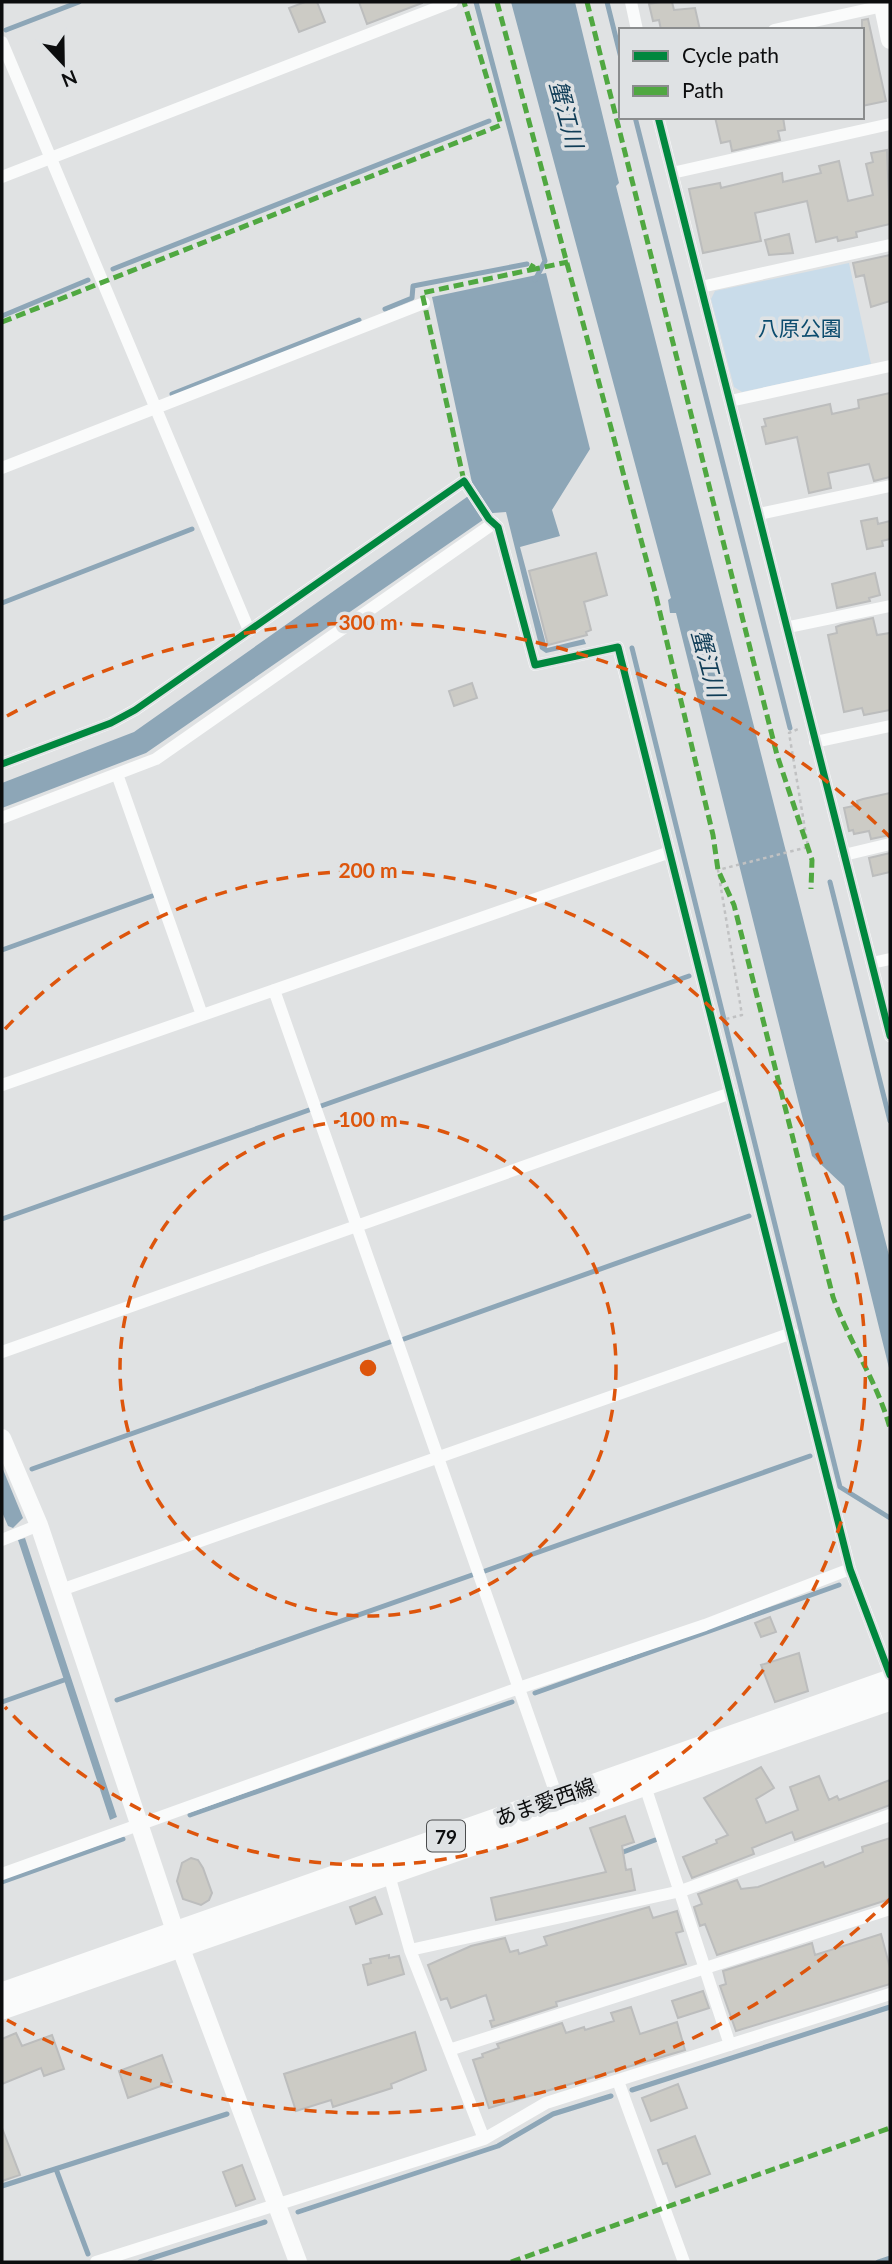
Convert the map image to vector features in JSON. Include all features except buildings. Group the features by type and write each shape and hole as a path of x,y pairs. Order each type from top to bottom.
{"main road":[{"name":"あま愛西線","path":"2,2009 178,1938 557,1797 890,1680"},
{"name":"あま愛西線","path":"2,1993 389,1875 890,1700"}],"street":[{"path":"2,177 452,2"},
{"path":"631,2 638,28"},
{"path":"782,28 883,4 890,40"},
{"path":"2,42 248,628"},
{"path":"658,119 789,627 815,742 890,1036"},
{"path":"672,173 890,124"},
{"path":"701,287 890,245"},
{"path":"2,468 424,303"},
{"path":"730,401 890,366"},
{"path":"2,764 111,723 135,710 248,628 464,481 498,527 535,665 618,647 850,1569 890,1675"},
{"path":"759,514 890,486"},
{"path":"2,818 156,759 492,521"},
{"path":"789,627 890,606"},
{"path":"815,742 890,726"},
{"path":"117,774 202,1015"},
{"path":"844,855 890,844"},
{"path":"2,1085 670,852"},
{"path":"872,963 890,959"},
{"path":"274,990 557,1797"},
{"path":"2,1352 731,1093"},
{"path":"61,1590 792,1333"},
{"path":"2,1438 39,1525 178,1938 298,2262"},
{"path":"2,1540 39,1525"},
{"path":"2,1874 519,1688 705,1625 850,1569"},
{"path":"645,1786 730,2045"},
{"path":"410,1950 681,1891 890,1815"},
{"path":"389,1875 410,1950 484,2139"},
{"path":"449,2050 890,1909"},
{"path":"96,2262 484,2139 546,2104 890,1994"},
{"path":"618,2081 684,2262"}],"path":[{"path":"734,1017 741,1014 718,870 808,847 789,733 811,723"}],"green space":[{"name":"八原公園","path":"849,263 871,364 742,392 734,387 711,299 715,291"}],"water":[{"name":"蟹江川","path":"511,2 575,2 619,183 616,186 890,1259 890,1372 844,1186 812,1156 676,613 670,613 668,600 671,598"},
{"path":"546,273 590,449 552,510 560,536 520,547 547,648 584,639 586,644 546,653 540,649 506,512 493,513 146,753 2,808 2,783 134,732 474,492 432,297"},
{"path":"2,1467 23,1518 13,1528 8,1526 2,1512"},
{"path":"25,1538 117,1817 110,1820 18,1540"}],"waterway":[{"path":"6,30 79,2"},
{"path":"476,2 545,261 535,280"},
{"path":"607,2 619,50"},
{"path":"636,119 790,728"},
{"path":"113,269 489,121"},
{"path":"385,309 412,298 413,286 527,264"},
{"path":"2,316 88,280"},
{"path":"172,394 359,320"},
{"path":"2,603 192,529"},
{"path":"632,648 840,1487 890,1518"},
{"path":"830,882 890,1121"},
{"path":"2,950 152,896"},
{"path":"321,1106 689,976"},
{"path":"2,1219 309,1110"},
{"path":"404,1339 749,1216"},
{"path":"32,1469 390,1342"},
{"path":"485,1571 810,1456"},
{"path":"117,1700 472,1575"},
{"path":"535,1693 839,1585"},
{"path":"2,1702 67,1679"},
{"path":"190,1815 512,1702"},
{"path":"2,1882 123,1839"},
{"path":"618,1854 655,1840"},
{"path":"632,2090 890,2007"},
{"path":"298,2212 498,2146 553,2114 611,2096"},
{"path":"2,2186 227,2114"},
{"path":"56,2169 88,2254"},
{"path":"140,2262 265,2222"},
{"path":"878,2262 890,2258"}],"marked path":[{"path":"2,322 501,125 464,2"},
{"path":"497,2 655,592 713,835 718,870 734,905 833,1297 878,1394 890,1428"},
{"path":"587,2 777,755 812,860 811,889"},
{"path":"530,270 568,262"},
{"path":"464,481 422,293 530,270 534,263"},
{"path":"511,2262 890,2128"}],"cycle path":[{"path":"659,119 890,1036"},
{"path":"2,764 111,723 135,710 464,481 489,519 498,527 535,665 618,647 850,1569 890,1675"}]}
